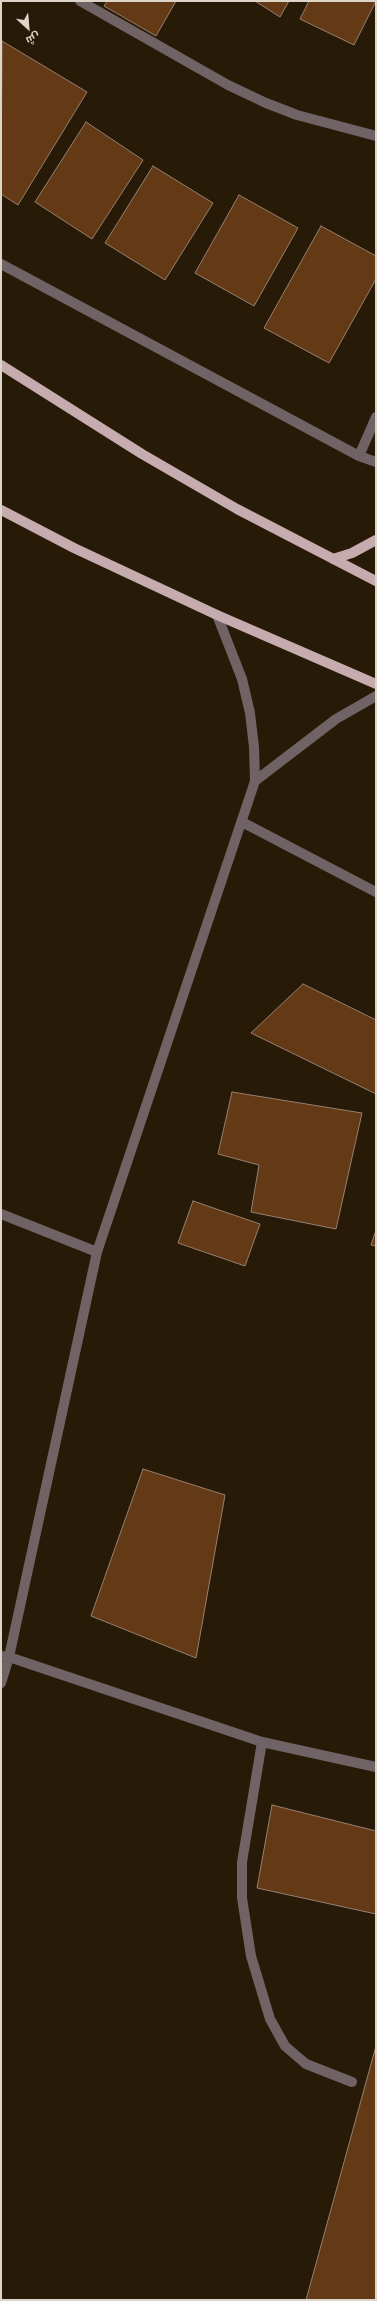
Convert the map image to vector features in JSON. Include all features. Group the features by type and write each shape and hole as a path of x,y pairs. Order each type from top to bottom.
{"main road":[{"path":"1,365 142,454 237,509 376,581"},
{"path":"1,510 74,548 218,615 376,684"},
{"path":"333,559 352,553 376,540"}],"street":[{"path":"80,1 228,85 266,103 297,115 376,136"},
{"path":"1,264 359,456 376,462"},
{"path":"359,456 376,417"},
{"path":"1,1683 5,1657 97,1252 255,782 254,747 250,713 242,679 218,615"},
{"path":"255,782 336,719 376,696"},
{"path":"242,822 376,892"},
{"path":"1,1214 97,1252"},
{"path":"5,1657 262,1742 376,1767"},
{"path":"262,1742 242,1862 242,1898 251,1956 270,2019 285,2046 306,2064 352,2082"}],"building":[{"path":"107,1 176,1 156,36 104,6"},
{"path":"255,1 289,1 280,17"},
{"path":"309,1 376,1 354,45 300,19"},
{"path":"2,41 87,92 18,205 1,194"},
{"path":"86,122 143,160 92,239 35,202"},
{"path":"153,166 213,203 165,280 105,243"},
{"path":"239,195 298,228 254,306 195,273"},
{"path":"321,226 376,256 376,279 329,363 264,328"},
{"path":"303,984 376,1020 376,1094 251,1033"},
{"path":"232,1092 362,1113 336,1229 251,1212 259,1165 218,1154"},
{"path":"193,1201 260,1224 245,1266 178,1243"},
{"path":"376,1230 376,1246 371,1245"},
{"path":"143,1469 225,1495 196,1658 91,1616"},
{"path":"272,1805 376,1831 376,1914 257,1888"},
{"path":"376,2046 376,2300 306,2300"}]}
